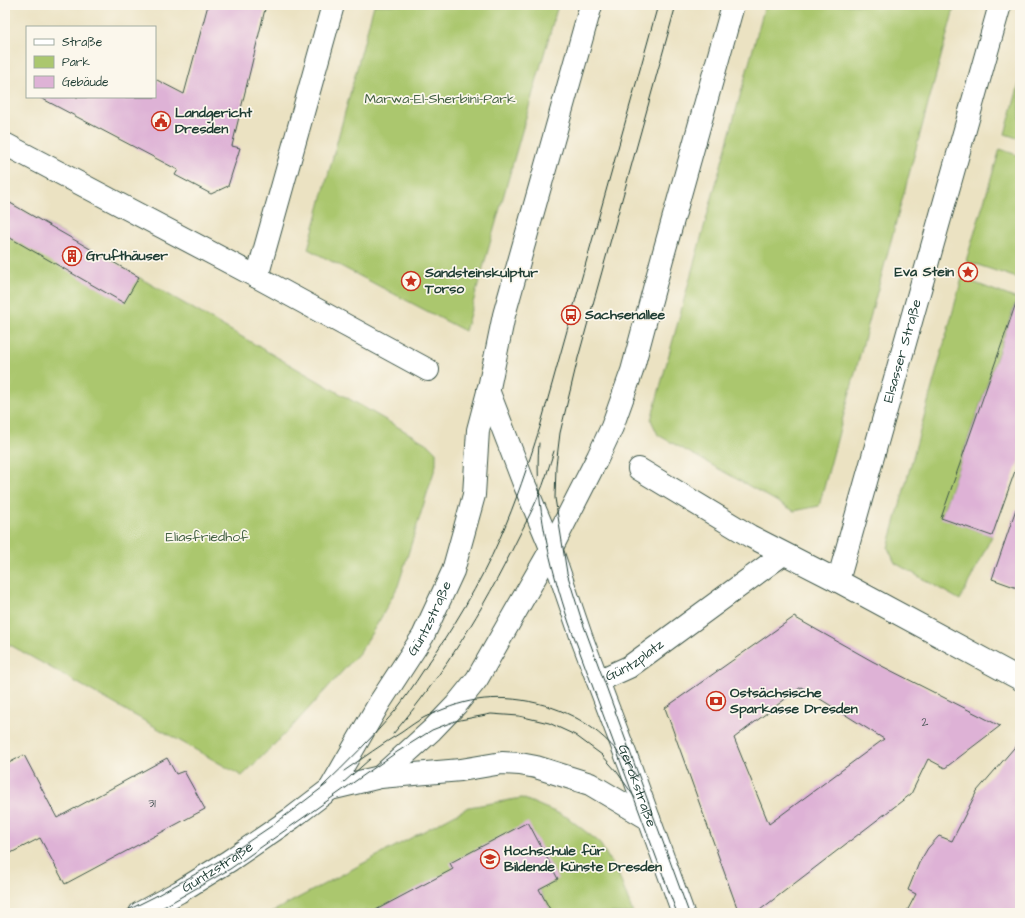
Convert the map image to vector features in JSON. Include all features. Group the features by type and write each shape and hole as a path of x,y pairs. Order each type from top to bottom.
{"street":[{"path":"257,277 333,5"},
{"path":"488,390 504,315 591,5"},
{"path":"551,548 612,427 632,371 733,5"},
{"name":"Elsasser Straße","path":"838,581 1000,5"},
{"path":"5,144 257,277 428,370"},
{"name":"Güntzstraße","path":"140,913 229,861 292,818 330,789 380,702 423,636 453,571 474,494 478,430 488,390"},
{"name":"Güntzplatz","path":"488,390 551,548 575,620 598,681 628,667 783,554"},
{"path":"639,468 750,536 838,581 1020,680"},
{"name":"Güntzstraße","path":"380,777 432,730 456,705 477,679 551,548"},
{"name":"Gerokstraße","path":"598,681 683,913"},
{"name":"Güntzstraße","path":"330,789 380,777 461,770 502,763 536,766 590,784 649,819"}],"green space":[{"name":"Marwa-El-Sherbini-Park","path":"374,5 558,5 465,331 308,249"},
{"path":"765,5 955,5 819,506 794,511 658,435 651,420"},
{"path":"1020,81 1020,139 1005,134"},
{"path":"1000,149 1020,156 1020,279 966,261"},
{"name":"Eliasfriedhof","path":"5,200 429,445 436,452 436,465 398,586 382,616 360,652 290,729 242,776 5,642"},
{"path":"962,278 1017,299 941,517 992,536 960,600 895,563 888,548"},
{"name":"Hochschule für Bildende Künste Dresden","path":"522,798 567,817 599,842 619,876 633,913 552,913 539,889 370,913 367,913 366,911 362,913 270,913 469,807"}],"building":[{"name":"Landgericht Dresden","path":"208,5 266,5 232,146 240,148 228,186 211,194 175,175 178,170 41,98 156,98 156,80 184,94"},
{"name":"Grufthäuser","path":"5,200 139,277 124,303 5,235"},
{"path":"1016,303 1020,303 1020,457 992,536 941,518"},
{"path":"1016,509 1020,510 1020,589 992,579"},
{"path":"794,617 872,661 1000,726 945,768 928,759 911,794 756,913 739,913 665,708","holes":["801,687 884,739 769,824 734,738"]},
{"path":"1020,741 1020,913 906,913 916,894 908,890 919,863 928,848 939,836 952,841 977,791"},
{"path":"24,755 57,818 167,758 176,774 184,771 205,809 65,884 40,838 5,856 5,765"},
{"path":"528,822 558,879 539,889 552,913 370,913 453,869 450,863"}],"tram line":[{"path":"322,787 377,731 406,696 445,639 465,606 500,538 517,497 540,427 658,5"},
{"path":"676,5 578,358 560,433 556,466 555,498 567,573 581,618 689,913"},
{"path":"539,443 538,466 541,511 550,557 562,601 677,913"},
{"path":"393,734 446,665 476,616 504,566 536,502 554,451"},
{"path":"344,771 425,717 471,701 507,699 522,700 552,707 580,720 599,733 611,744 637,777"},
{"path":"153,913 230,869 397,752 432,730 455,721 491,714 519,716 549,723 575,735 602,755 617,772 635,798"},
{"path":"343,783 370,759"},
{"path":"122,913 221,860 273,825 327,784"}],"place":[{"name":"Landgericht Dresden","path":"161,121"},
{"name":"Grufthäuser","path":"72,256"},
{"name":"Eva Stein","path":"968,272"},
{"name":"Sandsteinskulptur Torso","path":"411,281"},
{"name":"Sachsenallee","path":"571,315"},
{"name":"Ostsächsische Sparkasse Dresden","path":"716,701"},
{"name":"Hochschule für Bildende Künste Dresden","path":"490,859"}]}
